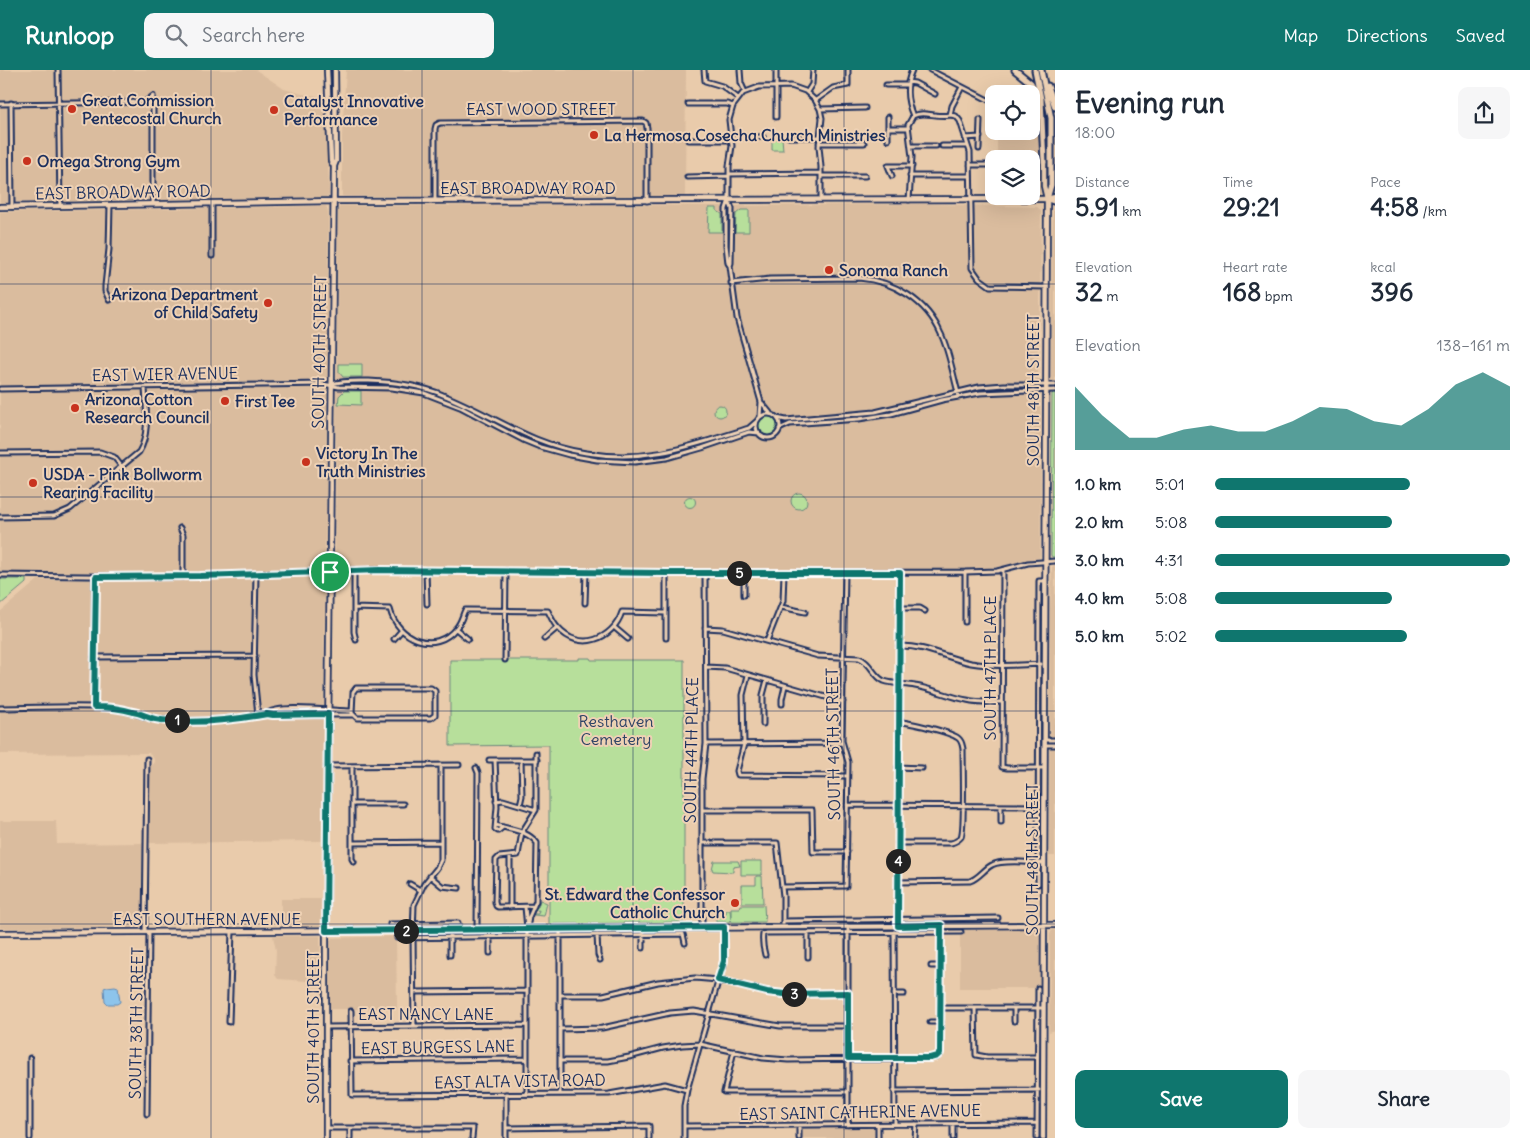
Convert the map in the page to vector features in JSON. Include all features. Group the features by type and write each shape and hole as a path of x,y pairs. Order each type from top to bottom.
{"highway":[{"path":"1015,70 1031,83 1041,99"},
{"name":"SOUTH 48TH STREET","path":"1034,70 1041,99 1044,162"},
{"path":"1042,70 1055,107"},
{"name":"SOUTH 48TH STREET","path":"1042,70 1051,118 1051,185 1047,200"}],"main road":[{"name":"SOUTH 40TH STREET","path":"327,70 331,161 334,166"},
{"name":"SOUTH 40TH STREET","path":"326,1138 327,766 334,166 336,161 335,70"},
{"name":"SOUTH 48TH STREET","path":"1043,1138 1040,1090 1044,924 1041,863 1044,743 1042,664 1045,581 1047,200 1044,186 1044,162"},
{"path":"1047,200 1055,196"},
{"name":"EAST BROADWAY ROAD","path":"0,207 334,201 1047,200 1055,202"},
{"name":"EAST SOUTHERN AVENUE","path":"0,933 1055,925"}],"street":[{"path":"58,70 60,206"},
{"path":"704,70 704,81 722,86 738,98"},
{"path":"740,70 740,84 745,92"},
{"path":"776,70 776,117"},
{"path":"807,92 812,84 813,70"},
{"path":"815,100 833,88 848,85 848,70"},
{"path":"912,70 908,84 908,98 913,116"},
{"path":"930,70 985,98"},
{"path":"886,85 908,84 935,94"},
{"path":"760,417 761,402 743,340 731,283 730,266 732,263 732,209 729,200 729,175 732,139 729,120 733,106 745,92 759,86 794,87 807,92 815,100 820,109 822,121 819,143 821,200"},
{"path":"950,115 952,106 962,87"},
{"path":"0,104 145,102 153,96 153,204"},
{"path":"11,104 12,206"},
{"path":"688,104 727,104 733,106"},
{"path":"820,109 865,108"},
{"path":"909,200 912,166 909,122 913,116 921,113 955,116 960,120 968,146 972,265 979,278 986,285 995,288 1046,287"},
{"path":"888,117 888,140"},
{"path":"979,149 980,120"},
{"name":"EAST WOOD STREET","path":"435,201 436,125 444,122 643,121 646,123 647,201"},
{"path":"888,128 908,128"},
{"path":"688,140 762,137"},
{"path":"789,137 820,137"},
{"path":"965,138 980,138"},
{"path":"819,143 864,143"},
{"path":"911,146 936,146"},
{"path":"942,146 968,146"},
{"path":"970,165 985,165"},
{"path":"892,176 888,166 912,166"},
{"path":"688,177 729,175 865,176"},
{"path":"910,176 970,176"},
{"path":"212,203 212,256"},
{"path":"110,205 109,249 104,286 110,300"},
{"path":"731,283 770,279 859,278 895,287 919,303 937,326 946,346 959,396"},
{"path":"331,384 340,381 373,382 423,388 462,403 533,439 560,448 600,455 634,456 682,449 752,426 760,417 765,414 772,414"},
{"path":"331,384 339,387 399,388 424,393 460,407 540,447 597,460 635,462 658,459 683,454 749,432 759,432"},
{"name":"EAST WIER AVENUE","path":"0,389 331,384"},
{"path":"779,429 787,424 875,417 959,396 993,391 1046,388 1055,385"},
{"path":"777,418 786,420 867,414 900,408 958,391 990,386 1055,390"},
{"path":"0,517 54,516 60,514 70,509 139,452 143,446 146,433 145,387"},
{"path":"757,421 757,427 763,436 770,437 776,434 779,429 780,424 777,418 761,402"},
{"path":"805,423 812,420 826,420 831,417"},
{"path":"0,453 100,452 114,457 122,467"},
{"path":"180,528 183,534 183,576"},
{"path":"0,575 183,576 354,570 705,574 900,573 1003,570 1028,563 1055,561"},
{"path":"354,570 354,632 356,640"},
{"path":"426,570 427,604"},
{"name":"SOUTH 47TH PLACE","path":"1003,570 1002,767 1042,768"},
{"path":"505,660 506,571"},
{"path":"966,572 966,622"},
{"path":"585,603 586,573"},
{"path":"666,573 666,638"},
{"path":"744,573 744,595"},
{"path":"767,641 784,595 784,573"},
{"name":"SOUTH 46TH STREET","path":"782,887 846,886 848,762 842,743 845,573"},
{"path":"898,926 900,573"},
{"path":"256,574 255,691 258,715"},
{"name":"SOUTH 44TH PLACE","path":"702,928 702,778 706,744 705,574"},
{"path":"94,707 96,577"},
{"path":"781,607 805,612"},
{"path":"354,608 390,609 392,618 401,631 422,642 436,641 448,636 456,629 465,610 548,611 557,628 564,634 588,641 608,634 615,628 622,612 666,612"},
{"path":"899,608 920,608 925,611"},
{"path":"544,639 557,628"},
{"path":"615,628 628,639"},
{"path":"705,628 723,629 818,656 864,660 883,680 916,686 967,700 1002,702"},
{"path":"456,629 468,639"},
{"path":"394,639 401,631"},
{"path":"899,646 916,646 976,664 1042,664"},
{"path":"94,657 255,656"},
{"name":"SOUTH 48TH STREET","path":"1038,884 1041,863 1038,806 1042,768 1042,664"},
{"path":"706,667 725,668 843,702"},
{"path":"748,675 743,695 744,744 737,771 738,775 847,776"},
{"path":"763,724 762,695 767,680"},
{"path":"782,704 785,686"},
{"path":"0,708 114,708 153,718 170,720 231,720 267,714 271,710 284,709 353,714 434,717 436,712 436,695 434,689 354,689 353,714"},
{"path":"898,843 951,843 959,840 962,834 962,742 954,736 899,722"},
{"path":"1044,743 1055,740"},
{"path":"706,744 842,743"},
{"path":"1044,743 1055,745"},
{"path":"534,906 496,906 496,861 498,857 518,855 522,832 536,810 536,754"},
{"name":"SOUTH 38TH STREET","path":"147,759 147,1114"},
{"path":"489,760 537,760"},
{"path":"495,760 496,830 503,827"},
{"path":"520,806 522,796 521,760"},
{"path":"414,1026 414,905 420,890 440,863 441,765"},
{"path":"327,766 459,765"},
{"path":"352,766 352,859 354,862"},
{"path":"898,767 922,768"},
{"path":"476,768 478,773 477,930"},
{"path":"496,801 503,800 536,810"},
{"path":"352,804 403,804"},
{"path":"847,805 1038,806"},
{"path":"1001,806 1001,822"},
{"path":"702,810 812,810 813,852 847,852"},
{"path":"496,825 522,832 532,837 537,843 536,899 529,917 527,929 527,1093"},
{"path":"352,843 441,842"},
{"path":"702,843 778,843 783,927"},
{"path":"510,856 510,907"},
{"path":"898,882 970,881 997,863 1041,863"},
{"path":"430,876 442,886 459,888"},
{"path":"410,884 420,890"},
{"path":"526,907 529,917"},
{"path":"526,907 525,924 527,929"},
{"path":"783,921 998,918"},
{"path":"390,924 458,923"},
{"path":"560,1061 608,1061 629,1058 663,1048 700,1044 763,1058 788,1060 937,1056 940,1053 941,925"},
{"path":"848,926 848,1125"},
{"path":"684,1138 684,1106 687,1090 724,961 724,927"},
{"path":"642,928 643,948"},
{"path":"560,929 560,1094"},
{"path":"229,1022 232,931"},
{"path":"894,932 895,1124"},
{"path":"765,955 763,934 961,932"},
{"path":"808,933 808,958"},
{"path":"397,938 413,936 683,934 685,943"},
{"path":"597,935 600,960"},
{"path":"450,936 450,955"},
{"path":"490,936 490,954"},
{"path":"931,966 941,966"},
{"path":"560,995 603,995 677,979 695,978 718,980 767,992 784,994 848,993"},
{"name":"SOUTH 48TH STREET","path":"1037,1138 1040,1090 1037,1057 1041,1008 1038,988"},
{"path":"414,992 527,991"},
{"path":"894,994 904,994"},
{"path":"941,1008 1041,1008"},
{"path":"975,1008 976,1055 987,1057 1037,1057"},
{"path":"1014,1008 1014,1021"},
{"path":"350,1061 351,1011"},
{"path":"560,1029 602,1028 670,1013 694,1011 780,1026 848,1026"},
{"path":"930,1022 940,1022"},
{"name":"EAST NANCY LANE","path":"326,1027 527,1025"},
{"path":"734,1051 724,1092 848,1092"},
{"path":"30,1058 30,1138"},
{"name":"EAST BURGESS LANE","path":"350,1061 527,1059"},
{"name":"EAST ALTA VISTA ROAD","path":"350,1061 352,1095 609,1094 666,1084 687,1090"},
{"path":"894,1092 1040,1090"},
{"path":"506,1094 506,1138"},
{"name":"EAST SAINT CATHERINE AVENUE","path":"684,1126 1037,1123"},
{"path":"915,1138 916,1124"},
{"path":"953,1124 953,1138"},
{"path":"878,1125 878,1138"},
{"path":"506,1128 649,1126 649,1138"},
{"path":"799,1126 799,1138"},
{"path":"326,1128 472,1128 472,1138"},
{"path":"350,1128 350,1138"}],"shaded area":[{"path":"0,70 256,70 284,89 318,96 325,101 329,195 326,197 160,200 156,197 156,106 149,106 151,196 149,200 0,203"},
{"path":"346,70 686,70 685,196 342,196 342,135"},
{"path":"997,140 1038,140 1038,150 997,150"},
{"path":"924,204 1037,207 1041,210 1038,341 1041,421 1039,558 993,568 938,570 589,570 340,567 335,565 338,210 340,206"},
{"path":"326,206 328,211 328,368 325,564 323,568 177,573 0,574 0,212"},
{"path":"1055,206 1055,382 1051,380 1052,240 1053,209"},
{"path":"1055,565 1055,856 1049,856 1050,610 1052,567"},
{"path":"264,576 322,576 325,580 322,841 149,843 150,768 154,759 149,753 0,754 0,612 38,580 193,580"},
{"path":"0,821 56,821 57,844 143,843 142,925 138,927 0,928"},
{"path":"281,899 322,899 320,926 281,927"},
{"path":"1037,929 1040,933 1040,988 960,988 960,930"},
{"path":"1052,930 1055,930 1055,1030 1049,1032 1050,935"},
{"path":"273,936 320,936 321,982 278,979 275,975 276,950"},
{"path":"396,936 397,1009 330,1009 330,941 332,938"},
{"path":"878,1125 878,1138 799,1138 799,1126"}],"green space":[{"path":"782,138 783,150 772,150 772,139"},
{"path":"709,208 717,208 717,211 722,214 722,232 708,232"},
{"path":"741,210 749,210 749,232 735,232 736,214"},
{"path":"339,364 362,364 362,377 343,377 339,372"},
{"path":"344,391 361,391 361,405 338,404 339,396"},
{"path":"1055,391 1055,557 1052,557 1052,394"},
{"path":"718,405 722,405 726,411 722,417 718,417 714,413 714,409"},
{"path":"768,416 775,419 778,426 775,433 768,436 761,433 758,426 761,419"},
{"path":"799,493 807,501 799,509 791,501"},
{"path":"690,496 696,502 690,508 684,502"},
{"path":"0,579 26,579 26,583 0,605"},
{"name":"Resthaven Cemetery","path":"579,658 590,658 591,660 684,660 684,922 549,924 549,745 450,746 450,660 579,660"},
{"path":"714,861 738,861 740,866 733,867 733,872 713,871"},
{"path":"741,861 762,861 762,875 741,875"},
{"path":"756,876 762,876 763,903 742,903 742,885 756,885"},
{"path":"540,900 547,903 544,916 534,915 538,914 539,910 534,911 536,906 538,907"},
{"path":"741,905 764,905 765,922 731,922 730,920 729,922 716,922 716,915 726,913 726,910 730,910 731,919 731,908 740,908"}],"water":[{"path":"118,987 120,1002 117,1004 107,1004 105,1002 104,988"}],"place":[{"name":"Great Commission Pentecostal Church","path":"72,109"},
{"name":"Catalyst Innovative Performance","path":"274,110"},
{"name":"La Hermosa Cosecha Church Ministries","path":"594,135"},
{"name":"Omega Strong Gym","path":"27,161"},
{"name":"Sonoma Ranch","path":"829,270"},
{"name":"Arizona Department of Child Safety","path":"268,303"},
{"name":"First Tee","path":"225,401"},
{"name":"Arizona Cotton Research Council","path":"75,408"},
{"name":"Victory In The Truth Ministries","path":"306,462"},
{"name":"USDA - Pink Bollworm Rearing Facility","path":"33,483"},
{"name":"St. Edward the Confessor Catholic Church","path":"735,903"}],"route":[{"path":"380,570 724,574 900,573 898,926 941,925 940,1053 930,1058 848,1058 848,993 784,994 767,992 718,980 724,961 724,927 326,931 328,714 267,714 231,720 170,720 153,718 114,708 94,707 94,657 96,577 330,572 380,570"}]}
